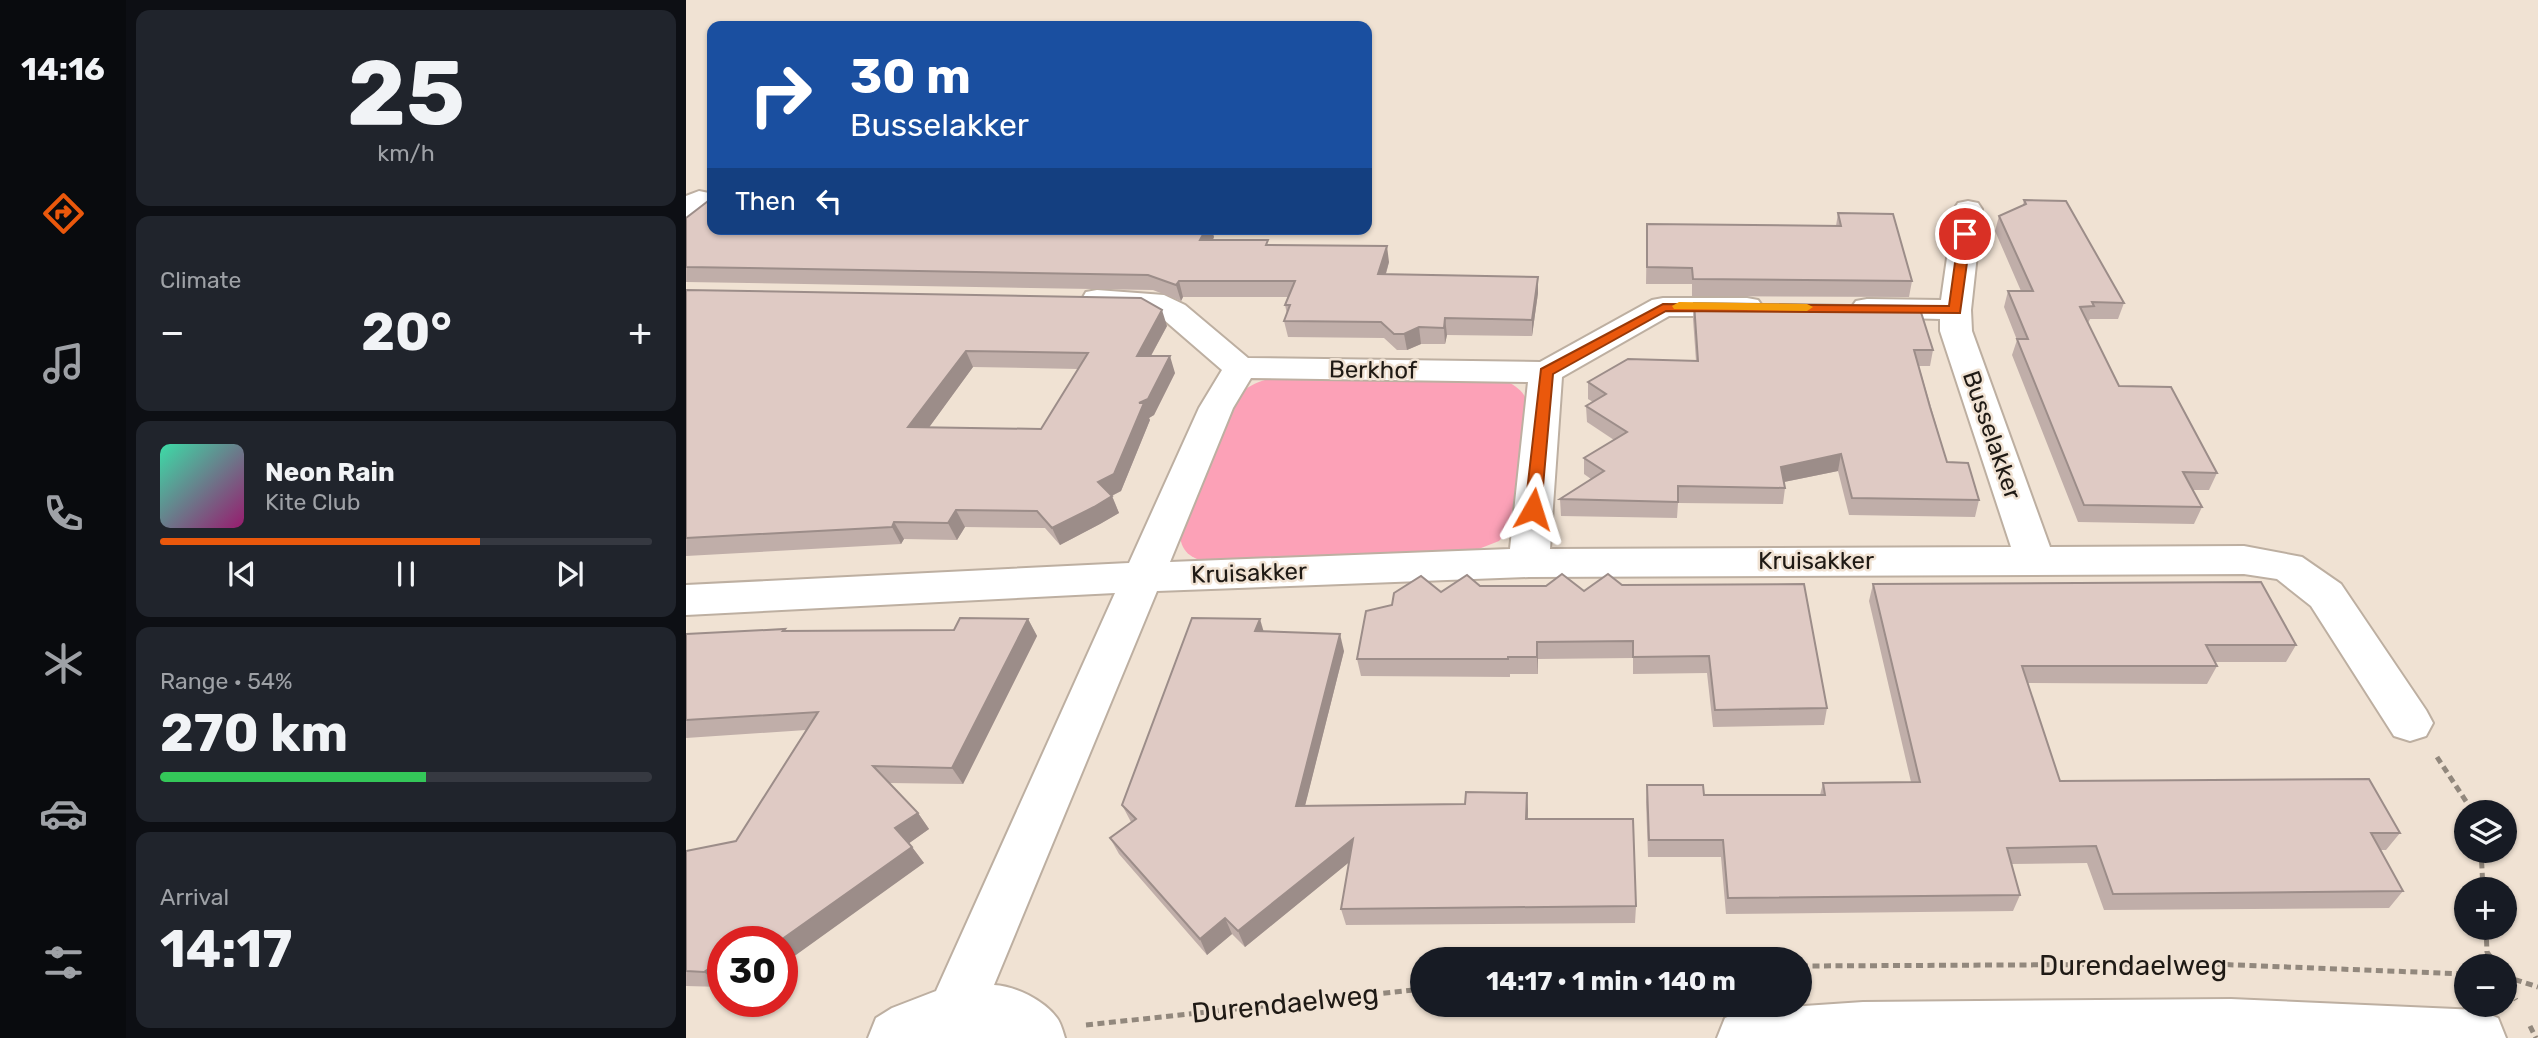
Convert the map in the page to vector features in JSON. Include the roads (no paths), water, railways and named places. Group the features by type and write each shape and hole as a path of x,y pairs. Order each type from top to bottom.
{"street":[{"name":"Busselakker","path":"1968,209 1955,310 1956,331 2035,560"},
{"path":"955,1012 1216,408 1240,368 1174,312 1153,302 1073,299"},
{"path":"1529,563 1546,372 1663,307 1778,307"},
{"path":"1833,308 1955,310"},
{"name":"Berkhof","path":"1240,368 1546,372"},
{"name":"Kruisakker","path":"686,600 1143,577 1529,563 2244,560 2288,568 2326,595 2410,723"},
{"path":"896,1038 912,1028 955,1012 1004,1013 1024,1025 1056,1028"},
{"path":"1745,1038 1863,1030 2231,1027 2478,1038"}]}
